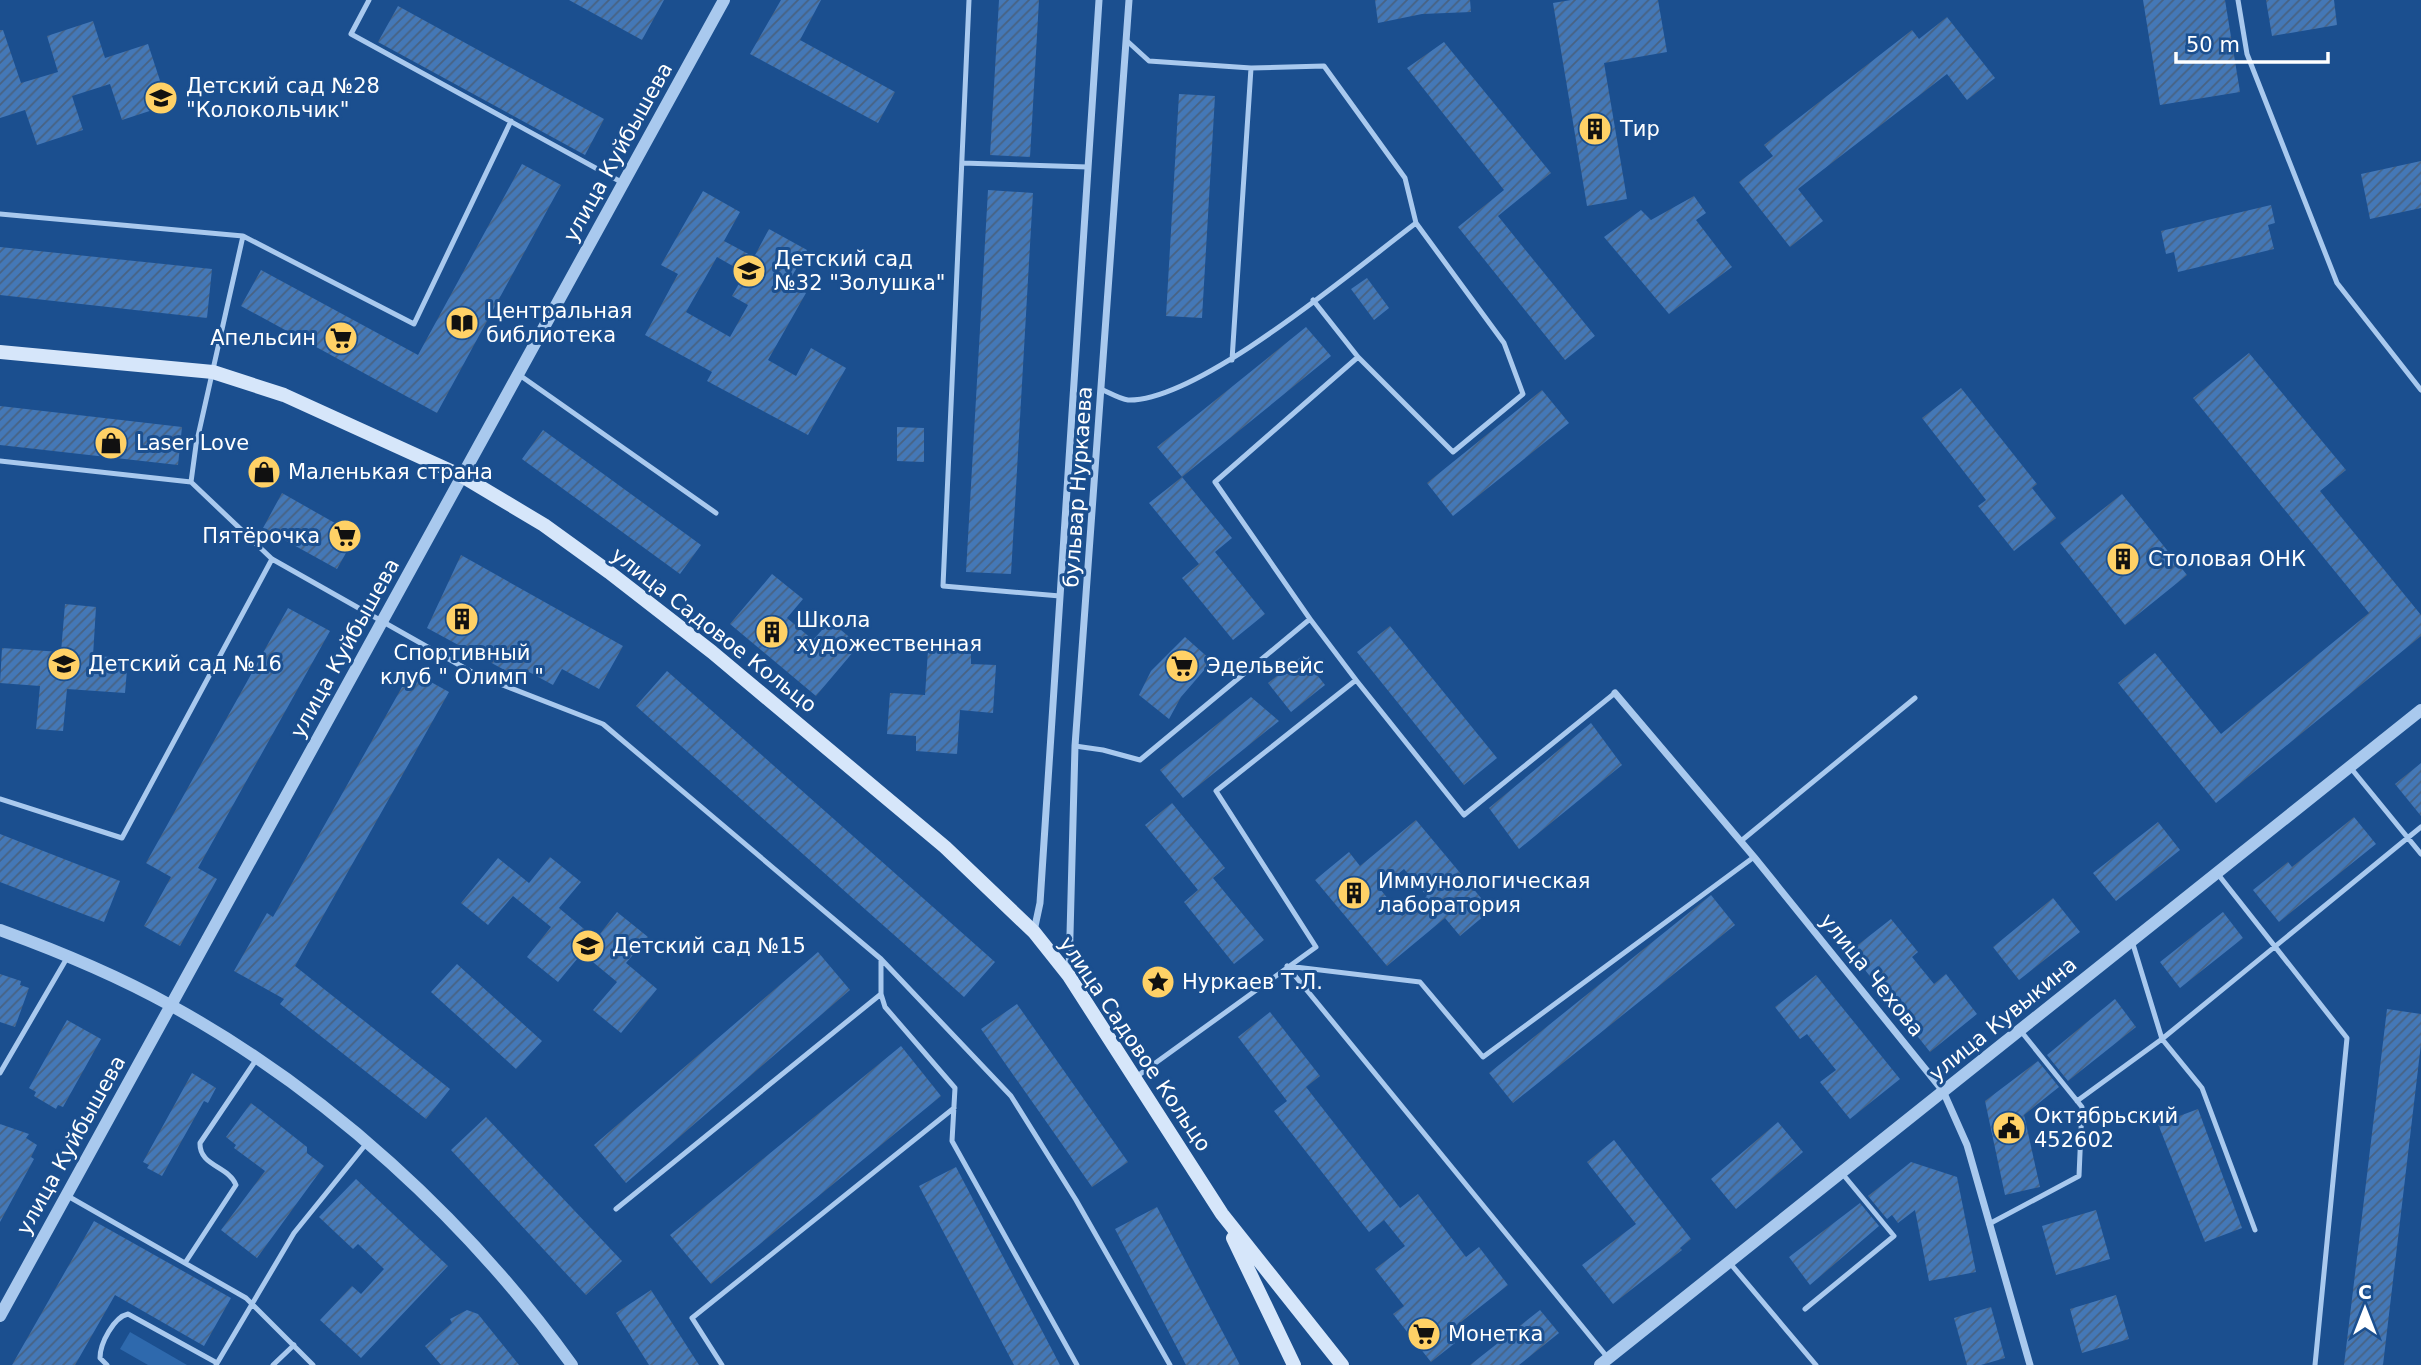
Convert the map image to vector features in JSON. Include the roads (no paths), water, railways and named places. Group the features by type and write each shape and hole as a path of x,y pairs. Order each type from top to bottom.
{"main road":[{"name":"улица Садовое Кольцо","path":"0,352 213,372 284,395 336,416 462,476 544,525 712,652 945,847 1034,932 1069,976 1222,1214 1342,1365"},
{"name":"улица Садовое Кольцо","path":"1222,1214 1294,1365"}],"street":[{"name":"улица Куйбышева","path":"0,1316 724,0"},
{"name":"бульвар Нуркаева","path":"1034,932 1040,903 1099,0"},
{"name":"бульвар Нуркаева","path":"1069,976 1068,931 1075,746 1103,390 1129,0"},
{"name":"улица Чехова","path":"1615,693 1741,841 1942,1091 1967,1145 2030,1365"},
{"name":"улица Кувыкина","path":"1602,1363 2421,710"},
{"path":"0,930 68,956 170,1005 256,1059 366,1144 437,1208 495,1269 572,1365"}],"lane":[{"path":"369,0 351,34 623,183"},
{"path":"969,0 943,586 1060,596"},
{"path":"2238,0 2247,54 2337,283 2421,390"},
{"path":"1126,40 1149,61 1251,68 1324,66 1405,178 1416,223 1504,343 1523,394 1453,452 1358,357 1313,300"},
{"path":"1232,360 1251,68"},
{"path":"0,214 243,236 414,324 511,121"},
{"path":"962,163 1088,167"},
{"path":"1103,390 1126,400 1158,396 1232,360 1416,223"},
{"path":"191,482 243,236"},
{"path":"1358,357 1215,482 1310,620 1464,815 1615,693"},
{"path":"518,374 716,513"},
{"path":"0,461 191,482 272,559 477,676 603,724 881,959 1011,1096 1076,1200 1170,1365"},
{"path":"0,799 122,838 272,559"},
{"path":"1075,746 1140,760 1310,620"},
{"path":"1135,1079 1316,947 1216,791 1356,680"},
{"path":"1741,841 1915,698"},
{"path":"2349,767 2421,855"},
{"path":"2077,1101 2162,1039 2421,827"},
{"path":"1287,966 1420,982 1483,1057 1754,857"},
{"path":"2217,873 2347,1038 2315,1365"},
{"path":"2132,941 2162,1039 2202,1088 2255,1230"},
{"path":"0,1073 68,956"},
{"path":"881,959 881,994 886,1007 956,1088 952,1141 1077,1365"},
{"path":"1287,966 1602,1363"},
{"path":"616,1209 881,994"},
{"path":"1989,1224 2079,1176 2082,1107 2020,1030"},
{"path":"185,1263 236,1185 233,1178 205,1159 200,1143 256,1059"},
{"path":"722,1365 692,1318 954,1108"},
{"path":"107,1365 100,1358 101,1349 117,1321 128,1314 217,1364 294,1233 366,1144"},
{"path":"1805,1309 1894,1236 1841,1172"},
{"path":"66,1195 252,1303 313,1365"},
{"path":"1728,1262 1816,1365"},
{"path":"273,1365 294,1345"}],"place":[{"name":"Детский сад №28 \"Колокольчик\"","path":"161,98"},
{"name":"Тир","path":"1595,129"},
{"name":"Детский сад №32 \"Золушка\"","path":"749,271"},
{"name":"Центральная библиотека","path":"462,323"},
{"name":"Апельсин","path":"341,338"},
{"name":"Laser Love","path":"111,443"},
{"name":"Маленькая страна","path":"264,472"},
{"name":"Пятёрочка","path":"345,536"},
{"name":"Столовая ОНК","path":"2123,559"},
{"name":"Спортивный клуб \" Олимп \"","path":"462,619"},
{"name":"Школа художественная","path":"772,632"},
{"name":"Детский сад №16","path":"64,664"},
{"name":"Эдельвейс","path":"1182,666"},
{"name":"Иммунологическая лаборатория","path":"1354,893"},
{"name":"Детский сад №15","path":"588,946"},
{"name":"Нуркаев Т.Л.","path":"1158,982"},
{"name":"Октябрьский 452602","path":"2009,1128"},
{"name":"Монетка","path":"1424,1334"}]}
